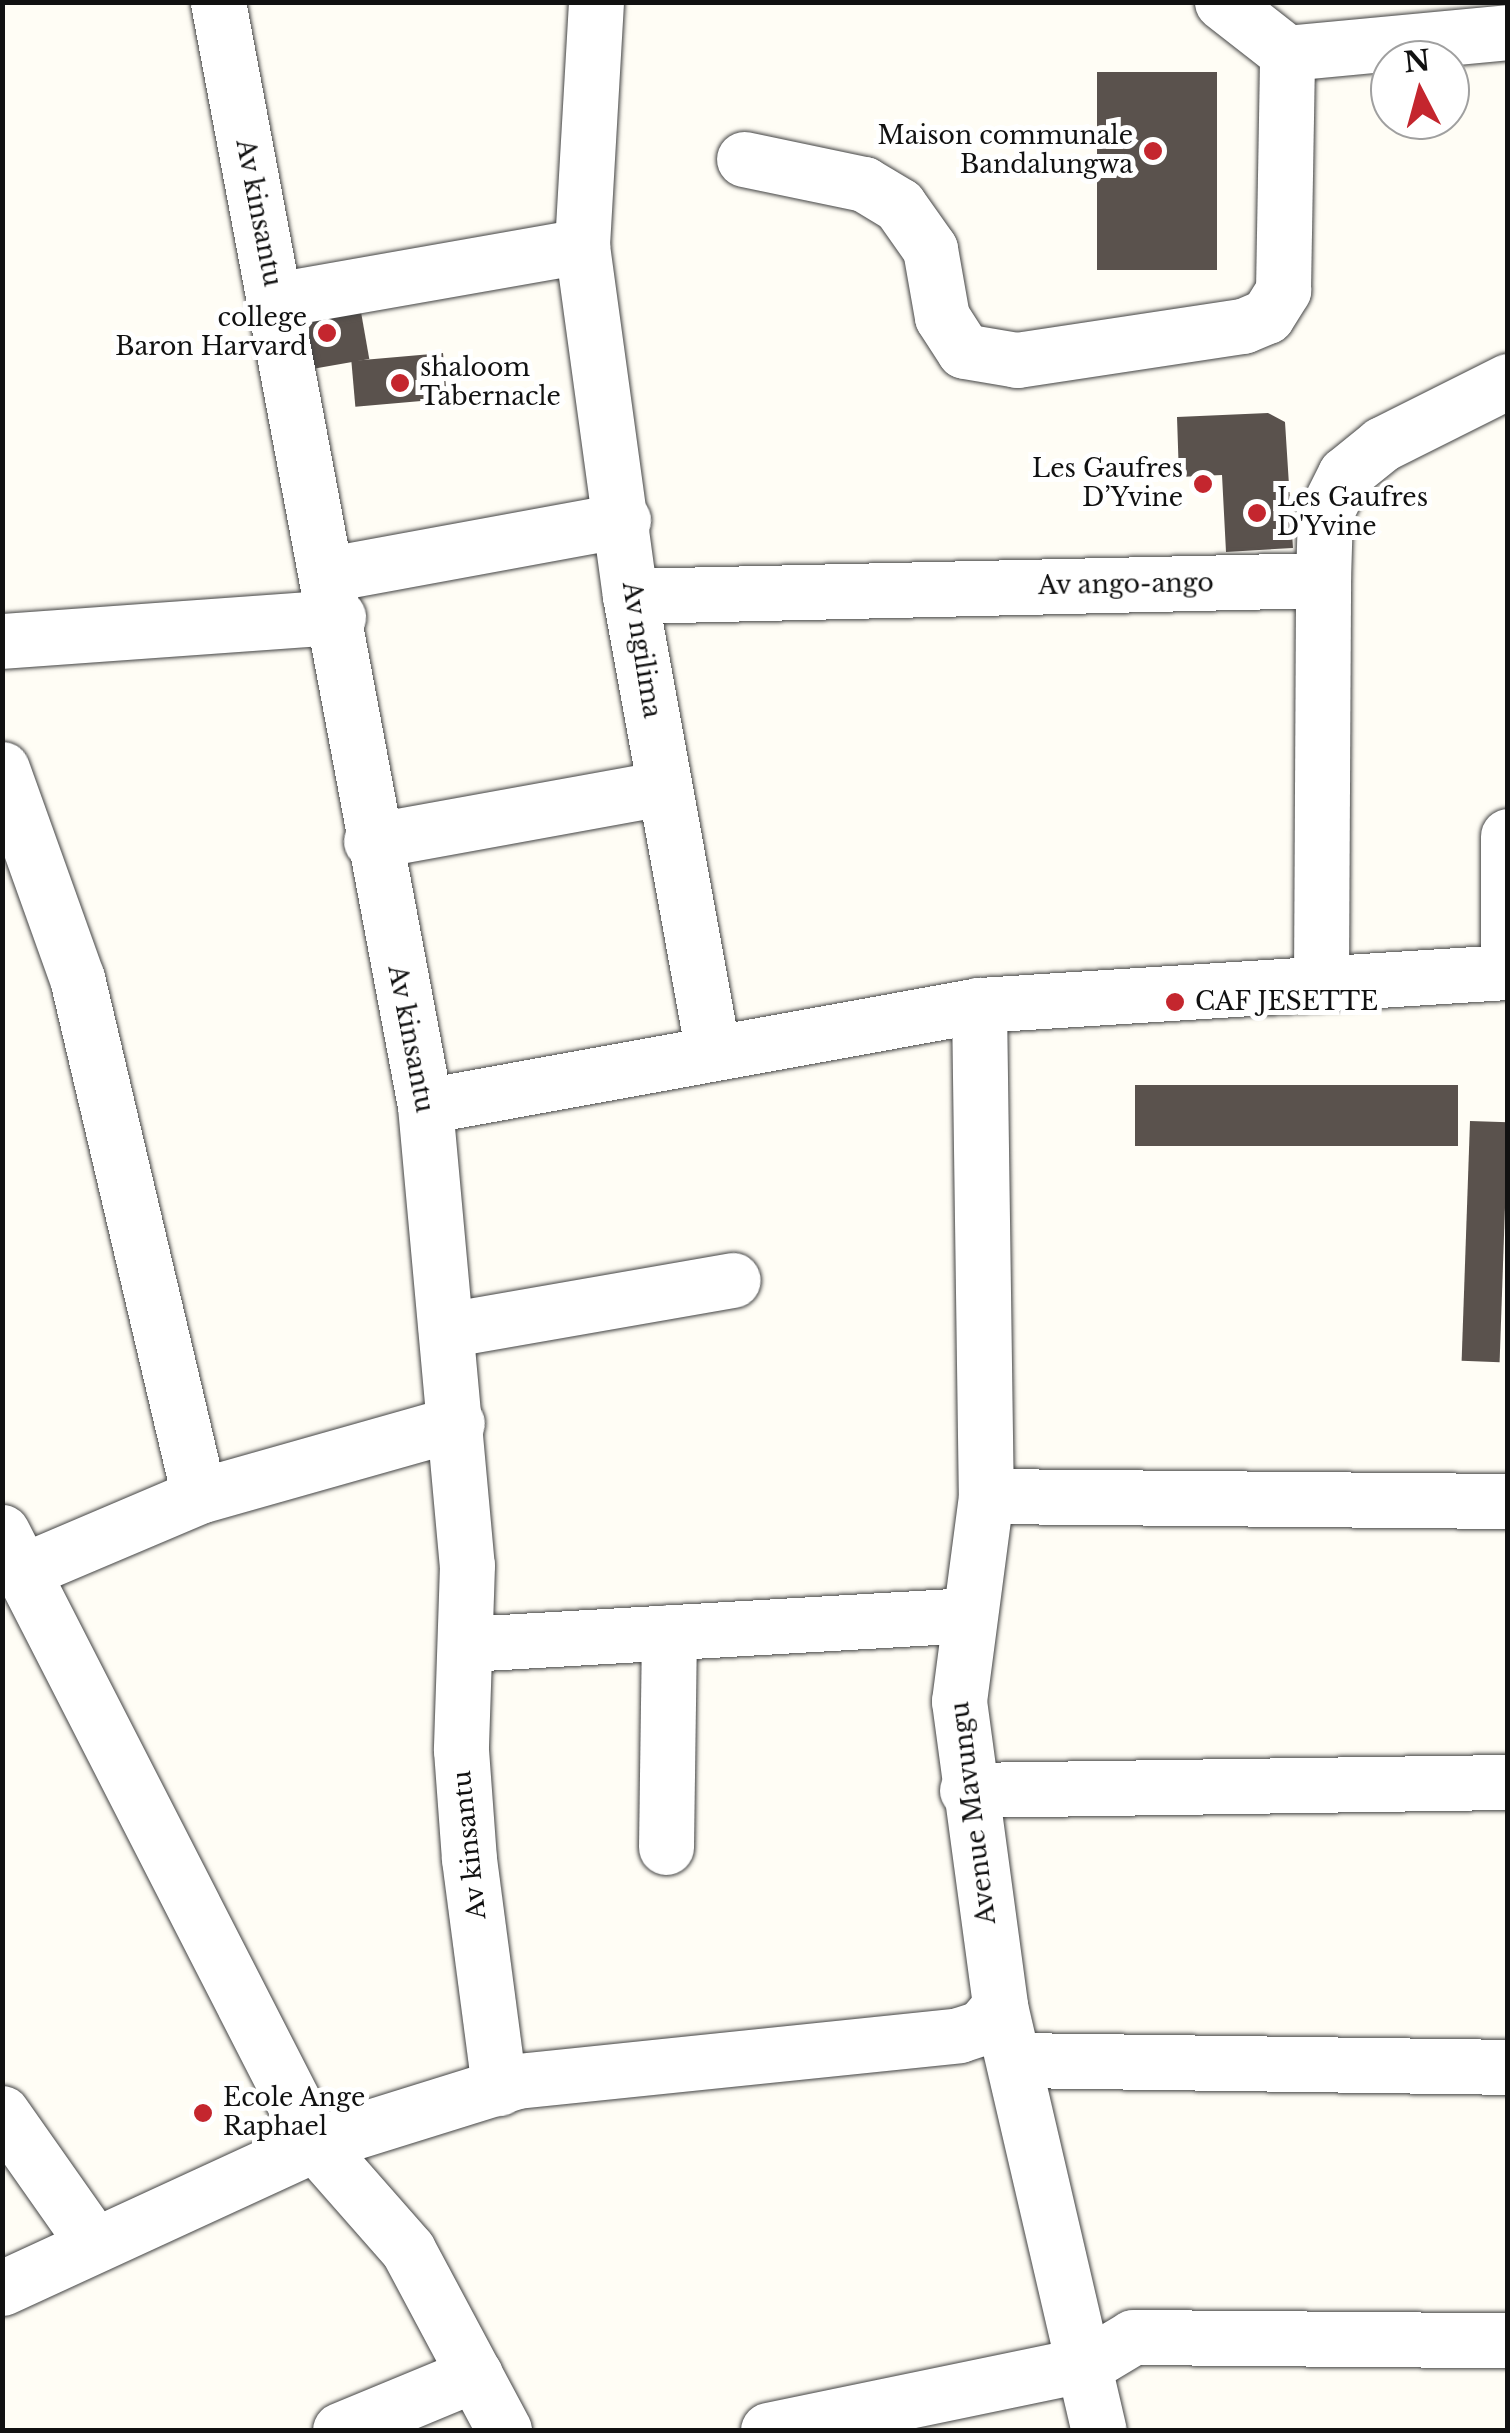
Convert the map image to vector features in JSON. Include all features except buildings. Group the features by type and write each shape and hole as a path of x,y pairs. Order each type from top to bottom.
{"street":[{"name":"Av kinsantu","path":"218,2 333,596 371,841 425,1106 457,1423 467,1644 461,1750 499,2088"},
{"name":"Av ngilima","path":"596,2 582,246 623,520 630,596 713,1052"},
{"path":"1222,2 1286,54"},
{"path":"1286,54 1345,25 1508,32"},
{"path":"744,159 864,184 899,205 930,249 942,317 964,351 1018,360 1244,326 1266,316 1284,290 1286,54"},
{"path":"275,300 582,246"},
{"path":"1321,980 1324,514 1345,474 1382,444 1508,380"},
{"path":"2,641 333,596 623,520"},
{"name":"Av ango-ango","path":"630,596 1323,580"},
{"path":"2,769 77,978 199,1496"},
{"path":"371,841 663,788"},
{"path":"425,1106 979,1005 1321,980 1507,972 1508,836"},
{"name":"Avenue Mavungu","path":"979,1005 986,1496 964,1615 967,1790 1000,2006 1088,2364 1099,2430"},
{"path":"446,1330 733,1280"},
{"path":"457,1423 14,1551 315,2144 408,2250 504,2430"},
{"path":"986,1496 1508,1501"},
{"path":"467,1644 964,1615"},
{"path":"666,1847 668,1632"},
{"path":"967,1790 1508,1782"},
{"path":"2,2288 315,2144 499,2088 959,2035 981,2028 1000,2006"},
{"path":"1016,2060 1508,2067"},
{"path":"2,2113 94,2244"},
{"path":"774,2430 1088,2364 1133,2337 1173,2334 1508,2340"},
{"path":"340,2430 475,2374"}],"place":[{"name":"Maison communale Bandalungwa","path":"1153,151"},
{"name":"college Baron Harvard","path":"327,333"},
{"name":"shaloom Tabernacle","path":"400,383"},
{"name":"Les Gaufres D’Yvine","path":"1203,484"},
{"name":"Les Gaufres D'Yvine","path":"1257,513"},
{"name":"CAF JESETTE","path":"1175,1002"},
{"name":"Ecole Ange Raphael","path":"203,2113"}]}
